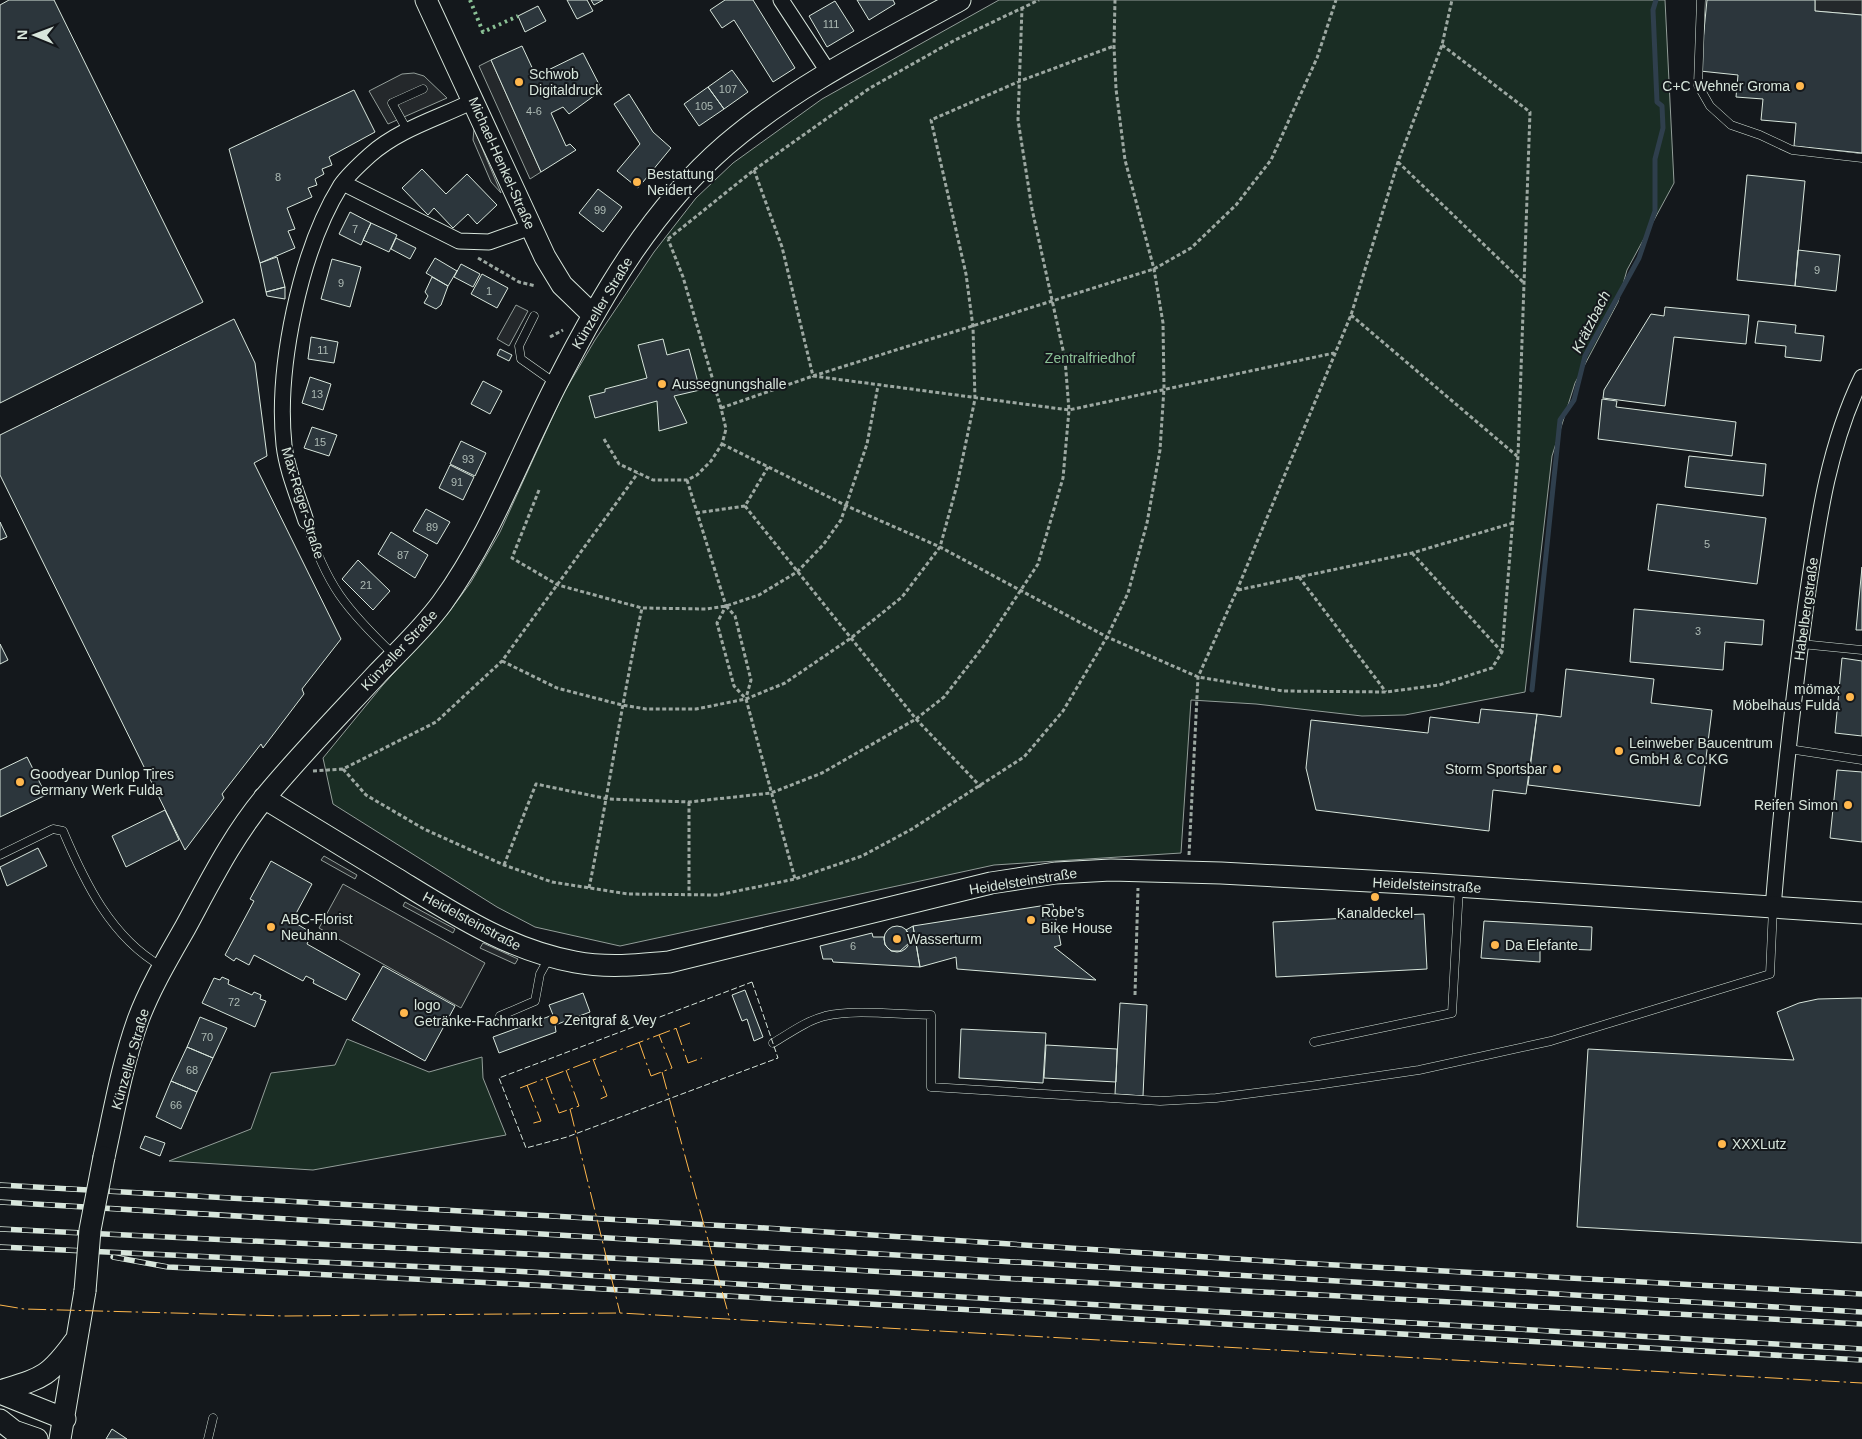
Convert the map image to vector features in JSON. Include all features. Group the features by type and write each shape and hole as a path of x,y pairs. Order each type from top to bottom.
{"main road":[{"name":"Michael-Henkel-Straße","path":"426,0 545,257 562,285 593,315"},
{"name":"Künzeller Straße","path":"62,1429 85,1290 90,1230 120,1082 138,1020 163,967 229,848 264,798 317,737 439,608 470,561 556,384 615,276 651,226 694,176 726,145 773,108 829,73 960,0"},
{"name":"Heidelsteinstraße","path":"264,798 496,937 529,951 576,962 604,965 669,962 991,883 1056,873 1111,870 1196,872 1459,886 1862,913"},
{"path":"0,1392 48,1374 78,1337"},
{"path":"0,1392 62,1429"},
{"path":"0,1420 14,1432 37,1439"}],"street":[{"path":"781,0 829,73"},
{"name":"Max-Reger-Straße","path":"306,521 288,464 284,445 283,412 289,339 300,291 318,231 343,183 371,154 407,130 473,101"},
{"path":"343,183 459,240 489,242 530,227"},
{"name":"Habelbergstraße","path":"1773,908 1801,644 1825,480 1842,424 1862,377"}],"lane":[{"path":"1701,0 1698,85 1710,106 1731,125 1760,135 1792,150 1862,158"},
{"path":"407,130 392,103 422,89"},
{"path":"534,316 519,346 521,359 556,384"},
{"name":"Max-Reger-Straße","path":"306,521 330,584 349,610 394,656"},
{"path":"1801,644 1862,650"},
{"path":"1789,749 1862,760"},
{"path":"0,855 53,829 63,831 80,869 114,926 134,949 163,967"},
{"path":"1314,1042 1452,1013 1459,886"},
{"path":"773,1043 807,1022 826,1016 850,1014 931,1015 931,1087 1160,1100 1216,1098 1317,1085 1419,1070 1551,1041 1770,974 1773,908"},
{"path":"500,1016 535,1001 540,974 550,956"},
{"path":"208,1439 214,1418"}],"path":[{"path":"668,239 754,170 870,88 955,40 1040,0"},
{"path":"343,769 366,795 424,829 504,865 552,882 628,894 718,895 795,879 862,856 912,829 981,787 1024,757 1063,711 1107,637 1128,594 1147,523 1160,450 1164,388 1163,323 1154,269 1125,160 1116,89 1114,46 1115,0"},
{"path":"721,408 813,376 1054,302 1154,269 1191,248 1236,205 1271,160 1317,58 1336,0"},
{"path":"1189,858 1198,677 1237,590 1351,315 1398,162 1442,45 1452,0"},
{"path":"504,865 536,784 608,799 689,802 771,793 822,773 916,719 944,697 986,643 1038,564 1050,529 1063,478 1069,410 1065,359 1054,302 1032,209 1020,130 1022,8"},
{"path":"722,444 847,506 940,547 1107,637 1198,677 1282,691 1386,692 1439,685 1492,668 1502,652 1518,456 1530,112 1442,45"},
{"path":"502,661 557,688 622,705 646,708 696,709 746,699 785,683 851,638 902,597 940,547 957,485 975,399 973,326 966,274 931,120 1020,81 1114,46"},
{"path":"1398,162 1524,283"},
{"path":"754,170 782,248 813,376"},
{"path":"604,439 619,464 653,480 687,480 697,474 711,461 722,444 726,430 721,408 683,277 665,231"},
{"path":"470,254 519,282 536,286"},
{"path":"1351,315 1518,456"},
{"path":"813,376 1069,410 1164,388 1334,353"},
{"path":"539,490 512,558 558,586 642,608 706,609 726,606 759,595 796,572 823,545 841,520 866,444 878,386"},
{"path":"745,506 768,467"},
{"path":"312,771 343,769 436,722 502,661 638,473"},
{"path":"687,480 726,606 735,616 751,680 746,699"},
{"path":"745,506 796,572 916,719 981,787"},
{"path":"696,513 745,506"},
{"path":"1237,590 1412,553 1512,523"},
{"path":"1412,553 1502,652"},
{"path":"1300,577 1386,692"},
{"path":"726,606 716,623 734,686 746,699 795,879"},
{"path":"589,888 608,799 622,705 642,608"},
{"path":"689,802 689,895"},
{"path":"1135,995 1138,885"}],"green space":[{"name":"Zentralfriedhof","path":"999,0 1665,0 1674,183 1627,270 1618,302 1575,383 1552,456 1525,692 1405,715 1362,716 1256,704 1191,700 1181,853 994,865 620,946 535,927 497,907 333,804 323,758 382,686 449,612 471,582 500,532 563,394 595,340 654,252 696,198 733,163 822,99"},
{"path":"347,1039 429,1072 482,1057 483,1078 506,1135 313,1170 169,1161 251,1129 271,1073 335,1065"}],"shaded area":[{"path":"1815,0 1862,0 1862,15 1815,11"},
{"path":"491,60 541,172 530,179 479,66"},
{"path":"414,73 424,76 447,98 388,124 369,91 402,74"},
{"path":"474,129 501,193 491,182 473,140"},
{"path":"516,305 528,311 509,346 497,339"},
{"path":"324,856 357,875 355,879 321,860"},
{"path":"343,884 485,963 461,1008 319,928"},
{"path":"405,902 455,929 453,933 403,906"},
{"path":"483,943 518,959 515,964 480,948"}],"building":[{"path":"9,0 54,0 203,302 0,403 0,5"},
{"path":"567,0 587,0 593,11 577,19"},
{"path":"591,0 603,0 594,5"},
{"path":"725,0 753,0 795,68 773,82 734,20 722,28 710,10"},
{"path":"857,0 893,0 895,4 869,20"},
{"name":"C+C Wehner Groma","path":"1707,0 1815,0 1815,11 1862,15 1862,153 1794,146 1796,123 1761,120 1763,99 1736,97 1738,75 1700,71"},
{"path":"835,1 854,31 827,47 809,16"},
{"path":"538,6 546,21 525,32 518,16"},
{"path":"522,46 536,76 583,53 602,90 569,114 563,107 551,113 566,146 570,144 576,150 541,172 491,60"},
{"path":"732,70 748,92 724,109 708,87"},
{"path":"708,87 724,109 699,126 684,104"},
{"path":"354,90 375,132 329,157 332,165 322,169 324,174 315,179 317,185 308,188 312,197 287,208 295,229 288,231 295,248 260,263 229,149"},
{"path":"629,94 653,132 671,148 638,188 617,171 640,144 614,104"},
{"path":"422,169 446,194 467,174 497,205 477,224 468,214 453,228 434,208 428,215 402,188"},
{"path":"1747,175 1805,181 1795,286 1737,280"},
{"path":"598,189 622,207 603,232 579,213"},
{"path":"350,212 371,223 361,245 339,234"},
{"path":"371,223 397,235 389,252 363,240"},
{"path":"396,238 416,248 410,259 391,249"},
{"path":"1798,250 1840,255 1836,291 1795,286"},
{"path":"277,257 285,287 266,292 260,263"},
{"path":"435,258 457,271 448,286 426,273"},
{"path":"332,259 361,267 350,307 321,299"},
{"path":"461,264 480,274 473,287 454,277"},
{"path":"482,274 508,288 497,308 471,294"},
{"path":"432,277 448,286 441,305 436,309 424,303 428,296 425,292"},
{"path":"285,287 285,299 267,296 266,292"},
{"path":"1665,307 1749,315 1746,344 1674,337 1665,406 1603,398 1604,390 1651,314 1664,316"},
{"path":"234,319 255,363 267,456 254,463 341,639 302,689 304,694 263,748 261,744 222,794 224,798 185,850 0,475 0,435"},
{"path":"1758,321 1796,325 1795,333 1824,336 1821,361 1785,357 1786,346 1755,343"},
{"path":"311,337 338,342 334,363 308,359"},
{"name":"Aussegnungshalle","path":"663,339 667,355 689,349 700,390 674,396 687,423 659,431 657,401 595,418 589,396 605,392 605,389 647,378 638,345"},
{"path":"500,349 512,355 509,361 497,355"},
{"path":"310,377 331,384 323,410 302,403"},
{"path":"483,381 502,391 490,414 471,404"},
{"path":"1602,399 1617,401 1616,407 1736,422 1732,456 1598,439"},
{"path":"312,427 337,435 329,456 304,448"},
{"path":"461,441 486,453 475,476 450,464"},
{"path":"1689,456 1766,464 1763,496 1685,487"},
{"path":"450,465 474,477 463,500 439,488"},
{"path":"1657,504 1766,518 1757,584 1648,570"},
{"path":"426,509 450,522 437,544 413,531"},
{"path":"0,522 7,537 0,540"},
{"path":"391,532 428,555 415,578 378,554"},
{"path":"358,560 390,591 373,610 342,579"},
{"path":"1862,567 1862,630 1856,630"},
{"path":"1634,609 1764,620 1762,645 1725,642 1723,670 1630,662"},
{"path":"0,644 8,660 0,664"},
{"name":"mömax Möbelhaus Fulda","path":"1842,658 1862,661 1862,736 1835,733"},
{"name":"Leinweber Baucentrum GmbH & Co.KG","path":"1566,669 1654,679 1651,703 1712,710 1700,806 1528,785 1537,714 1561,717"},
{"path":"1481,709 1537,714 1526,794 1493,790 1489,831 1316,810 1306,768 1311,720 1428,733 1430,717 1479,723"},
{"name":"Goodyear Dunlop Tires Germany Werk Fulda","path":"27,757 46,795 0,817 0,770"},
{"name":"Reifen Simon","path":"1837,770 1862,772 1862,842 1830,838"},
{"path":"165,810 179,840 126,867 112,836"},
{"path":"38,848 47,866 7,886 0,867"},
{"name":"ABC-Florist Neuhann","path":"271,861 312,884 292,921 312,933 307,944 360,974 346,1000 313,983 314,980 306,976 303,981 254,955 249,965 236,958 234,961 225,955 254,901 250,899"},
{"path":"1053,904 1061,945 1054,947 1096,980 957,969 956,957 920,967 913,926"},
{"path":"1424,914 1427,969 1276,977 1273,922"},
{"path":"1484,921 1592,927 1591,950 1540,948 1540,962 1481,958"},
{"name":"Wasserturm","path":"897,926 906,930 910,939 906,948 897,952 888,948 884,939 888,930"},
{"path":"913,926 920,967 833,962 832,959 823,959 820,946 872,933 873,937 884,937 885,945 891,951 900,951 909,943 909,936 906,930"},
{"name":"logo Getränke-Fachmarkt","path":"383,966 455,1006 425,1061 352,1020"},
{"path":"222,977 229,980 228,984 252,995 254,992 261,995 260,999 266,1001 255,1027 202,1003 214,978 220,980"},
{"path":"745,990 763,1037 754,1041 747,1019 742,1021 732,995"},
{"name":"Zentgraf & Vey","path":"583,993 590,1012 555,1025 556,1032 499,1053 493,1037 553,1015 549,1005"},
{"name":"XXXLutz","path":"1862,998 1862,1243 1577,1227 1588,1049 1794,1060 1777,1012 1799,1003 1818,999"},
{"path":"1120,1003 1147,1005 1143,1096 1115,1094"},
{"path":"200,1017 227,1028 213,1058 187,1047"},
{"path":"961,1029 1046,1033 1043,1083 959,1078"},
{"path":"1046,1045 1117,1049 1116,1082 1044,1078"},
{"path":"187,1047 213,1058 197,1092 171,1081"},
{"path":"171,1081 197,1092 181,1129 156,1117"},
{"path":"145,1136 165,1143 160,1156 140,1148"},
{"path":"112,1429 127,1439 106,1439"}],"waterway":[{"name":"Krätzbach","path":"1532,690 1560,420 1574,400 1585,356 1639,258 1655,211 1655,159 1663,128 1662,106 1657,102 1653,10 1656,0"}],"railway":[{"path":"0,1185 765,1228 1299,1263 1862,1294"},
{"path":"0,1202 1862,1312"},
{"path":"0,1229 758,1265 1862,1324"},
{"path":"0,1247 513,1271 1862,1349"},
{"path":"113,1257 168,1267 514,1284 1862,1360"}],"hedge":[{"path":"470,0 483,32 518,16"}],"fence":[{"path":"752,982 778,1058 567,1137 526,1148 499,1078 752,982"}],"power":[{"path":"520,1088 690,1023"},
{"path":"676,1028 688,1063 702,1058"},
{"path":"639,1042 651,1076 672,1068 659,1035"},
{"path":"593,1059 607,1096 598,1100"},
{"path":"546,1077 559,1113 579,1106 566,1070"},
{"path":"662,1072 730,1320"},
{"path":"527,1085 541,1121 530,1124"},
{"path":"570,1109 620,1313"},
{"path":"0,1305 24,1309 285,1316 620,1313 1862,1383"}],"place":[{"name":"Schwob Digitaldruck","path":"519,82"},
{"name":"C+C Wehner Groma","path":"1800,86"},
{"name":"Bestattung Neidert","path":"637,182"},
{"name":"Aussegnungshalle","path":"662,384"},
{"name":"mömax Möbelhaus Fulda","path":"1850,697"},
{"name":"Leinweber Baucentrum GmbH & Co.KG","path":"1619,751"},
{"name":"Storm Sportsbar","path":"1557,769"},
{"name":"Goodyear Dunlop Tires Germany Werk Fulda","path":"20,782"},
{"name":"Reifen Simon","path":"1848,805"},
{"name":"Kanaldeckel","path":"1375,897"},
{"name":"Robe's Bike House","path":"1031,920"},
{"name":"ABC-Florist Neuhann","path":"271,927"},
{"name":"Wasserturm","path":"897,939"},
{"name":"Da Elefante","path":"1495,945"},
{"name":"logo Getränke-Fachmarkt","path":"404,1013"},
{"name":"Zentgraf & Vey","path":"554,1020"},
{"name":"XXXLutz","path":"1722,1144"}]}
